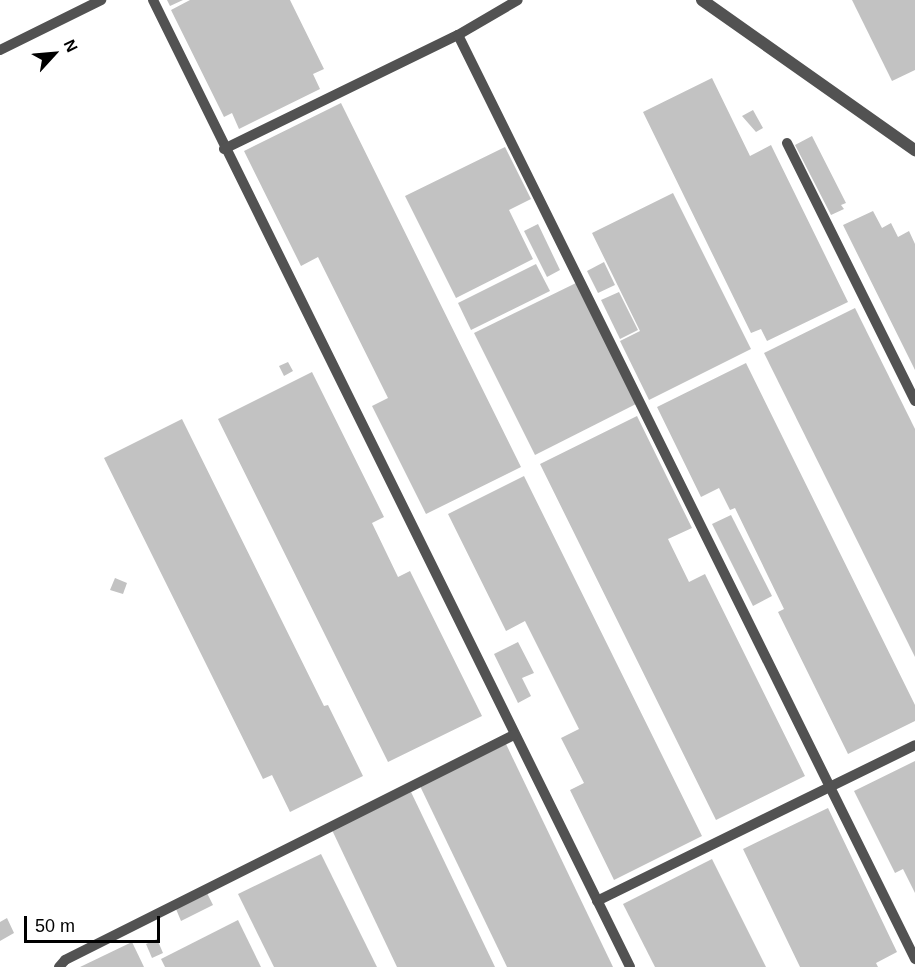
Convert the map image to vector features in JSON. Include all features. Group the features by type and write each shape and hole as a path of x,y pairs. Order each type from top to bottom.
{"street":[{"path":"702,0 915,150"}],"lane":[{"path":"0,50 101,0"},
{"path":"153,0 224,149 630,967"},
{"path":"224,149 458,35 518,0"},
{"path":"458,35 915,959"},
{"path":"787,142 915,401"},
{"path":"58,967 65,960 514,735"},
{"path":"597,901 915,745"}],"building":[{"path":"167,0 183,0 170,6"},
{"path":"190,0 290,0 324,69 313,74 320,89 239,129 232,113 224,117 171,10"},
{"path":"852,0 915,0 915,70 892,81"},
{"path":"712,78 750,156 771,145 848,302 767,341 761,329 751,333 643,112"},
{"path":"341,103 521,467 426,514 372,406 388,398 318,257 301,266 244,151"},
{"path":"753,110 763,128 756,132 742,116"},
{"path":"812,136 846,203 841,205 844,209 831,215 795,145"},
{"path":"505,147 531,199 509,210 533,259 456,298 405,196"},
{"path":"673,193 751,349 649,400 620,341 640,331 592,233"},
{"path":"873,211 882,228 891,223 898,237 909,231 915,244 915,370 843,225"},
{"path":"538,224 560,270 547,277 524,231"},
{"path":"604,262 615,285 598,293 587,271"},
{"path":"536,264 550,291 471,330 458,303"},
{"path":"576,283 636,404 535,455 474,333"},
{"path":"619,292 638,330 620,339 601,300"},
{"path":"855,308 915,429 915,657 764,353"},
{"path":"288,362 293,371 284,376 279,366"},
{"path":"746,363 915,705 915,721 848,754 778,612 784,609 735,508 730,510 719,488 701,497 657,407"},
{"path":"312,372 384,517 372,523 398,577 410,571 482,716 388,762 218,419"},
{"path":"637,416 692,528 668,539 689,582 705,574 805,776 716,820 540,464"},
{"path":"182,419 324,706 328,705 363,776 290,812 272,775 263,779 104,458"},
{"path":"524,476 702,836 614,880 570,790 584,783 561,738 579,729 525,621 506,631 448,514"},
{"path":"731,515 772,596 753,606 712,524"},
{"path":"115,578 127,583 123,594 110,590"},
{"path":"518,642 534,673 522,678 531,696 518,703 494,654"},
{"path":"506,744 613,967 507,967 420,786"},
{"path":"915,761 915,893 903,869 895,873 854,791"},
{"path":"411,792 495,967 397,967 332,830"},
{"path":"828,808 897,952 876,963 878,967 800,967 743,849"},
{"path":"321,854 377,967 274,967 238,894"},
{"path":"712,859 766,967 655,967 623,904"},
{"path":"207,893 213,905 181,921 176,909"},
{"path":"7,918 14,933 0,941 0,922"},
{"path":"238,920 261,967 165,967 161,959"},
{"path":"157,939 163,953 152,958 146,944"},
{"path":"132,942 144,967 80,967"}]}
